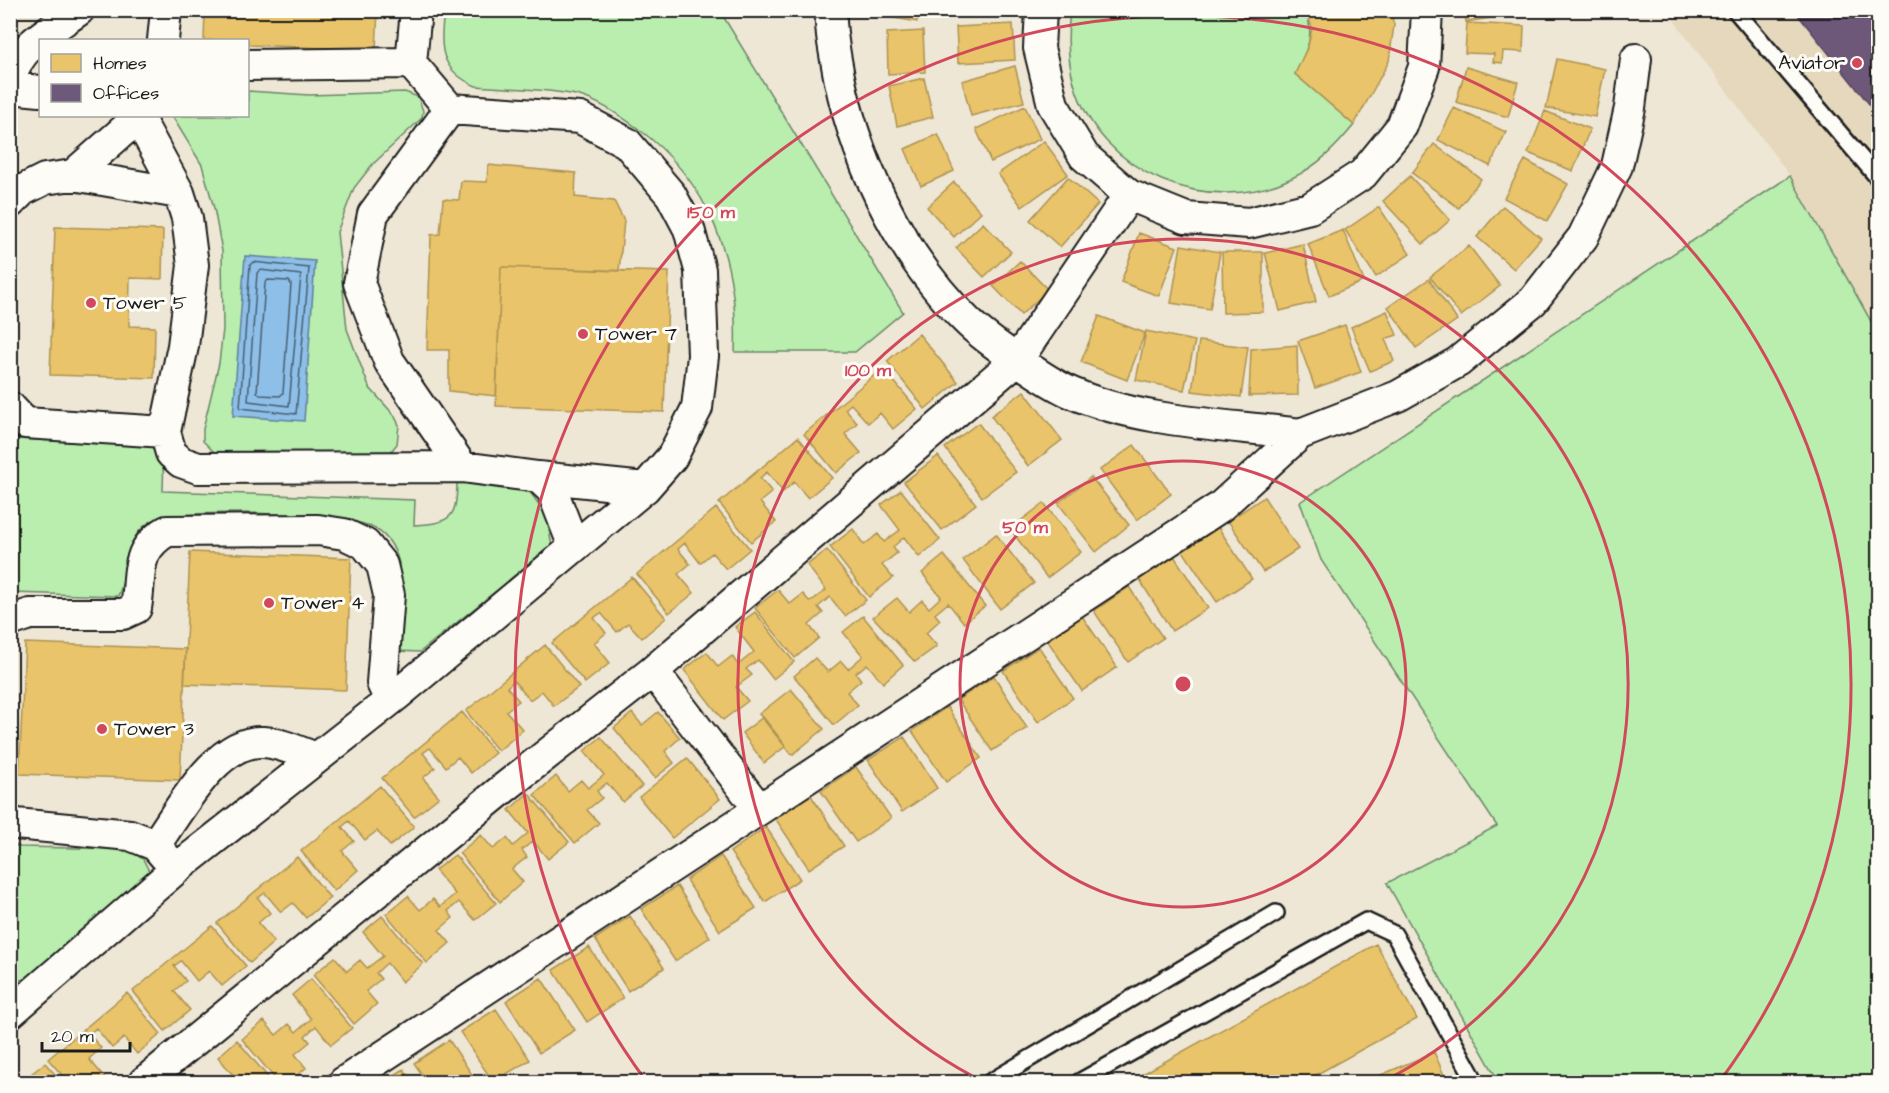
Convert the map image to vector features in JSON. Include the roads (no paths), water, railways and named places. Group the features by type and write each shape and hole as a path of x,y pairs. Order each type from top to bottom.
{"street":[{"path":"10,80 13,69 25,49 79,10"},
{"path":"164,39 166,10"},
{"path":"10,1012 176,869 390,700 645,488 672,457 698,408 703,356 700,270 689,229 671,195 627,143 580,118 450,109 411,63 416,10"},
{"path":"831,10 830,24 841,90 859,149 888,211 925,272 967,322 1070,392 1129,412 1300,434"},
{"path":"1041,10 1039,48 1053,105 1084,156 1129,195 1186,219 1249,223 1310,208 1363,174 1402,126 1424,67 1427,10"},
{"path":"344,1083 1220,507 1300,434 1398,396 1448,368 1533,302 1583,237 1617,165 1630,108 1636,59"},
{"path":"249,65 411,63"},
{"path":"10,88 39,91"},
{"path":"450,109 372,214 359,284 389,361 462,467"},
{"path":"73,175 140,117 179,193 187,218 193,265 183,346 165,432 171,453 181,462 198,468 462,467 645,488"},
{"path":"10,203 23,190 45,179 73,175 179,193"},
{"path":"144,1083 504,788 653,671 1018,358 1129,195"},
{"path":"10,406 25,423 165,432"},
{"path":"538,477 552,490 574,547"},
{"path":"10,621 30,614 123,614 136,608 142,559 146,546 166,531 318,530 344,534 365,543 382,565 389,595 381,683 390,700"},
{"path":"653,671 759,809"},
{"path":"155,845 223,755 242,744 262,742 279,745 316,758"},
{"path":"10,821 16,824 130,835 155,845 176,869"}],"lane":[{"path":"1735,10 1876,169"},
{"path":"990,1083 1276,913"},
{"path":"1079,1083 1366,921 1394,934 1476,1083"}],"water":[{"path":"245,256 315,261 304,421 233,416"}],"place":[{"name":"Aviator","path":"1857,63"},
{"name":"Tower 5","path":"91,303"},
{"name":"Tower 7","path":"583,334"},
{"name":"Tower 4","path":"269,603"},
{"name":"Tower 3","path":"102,729"}]}
